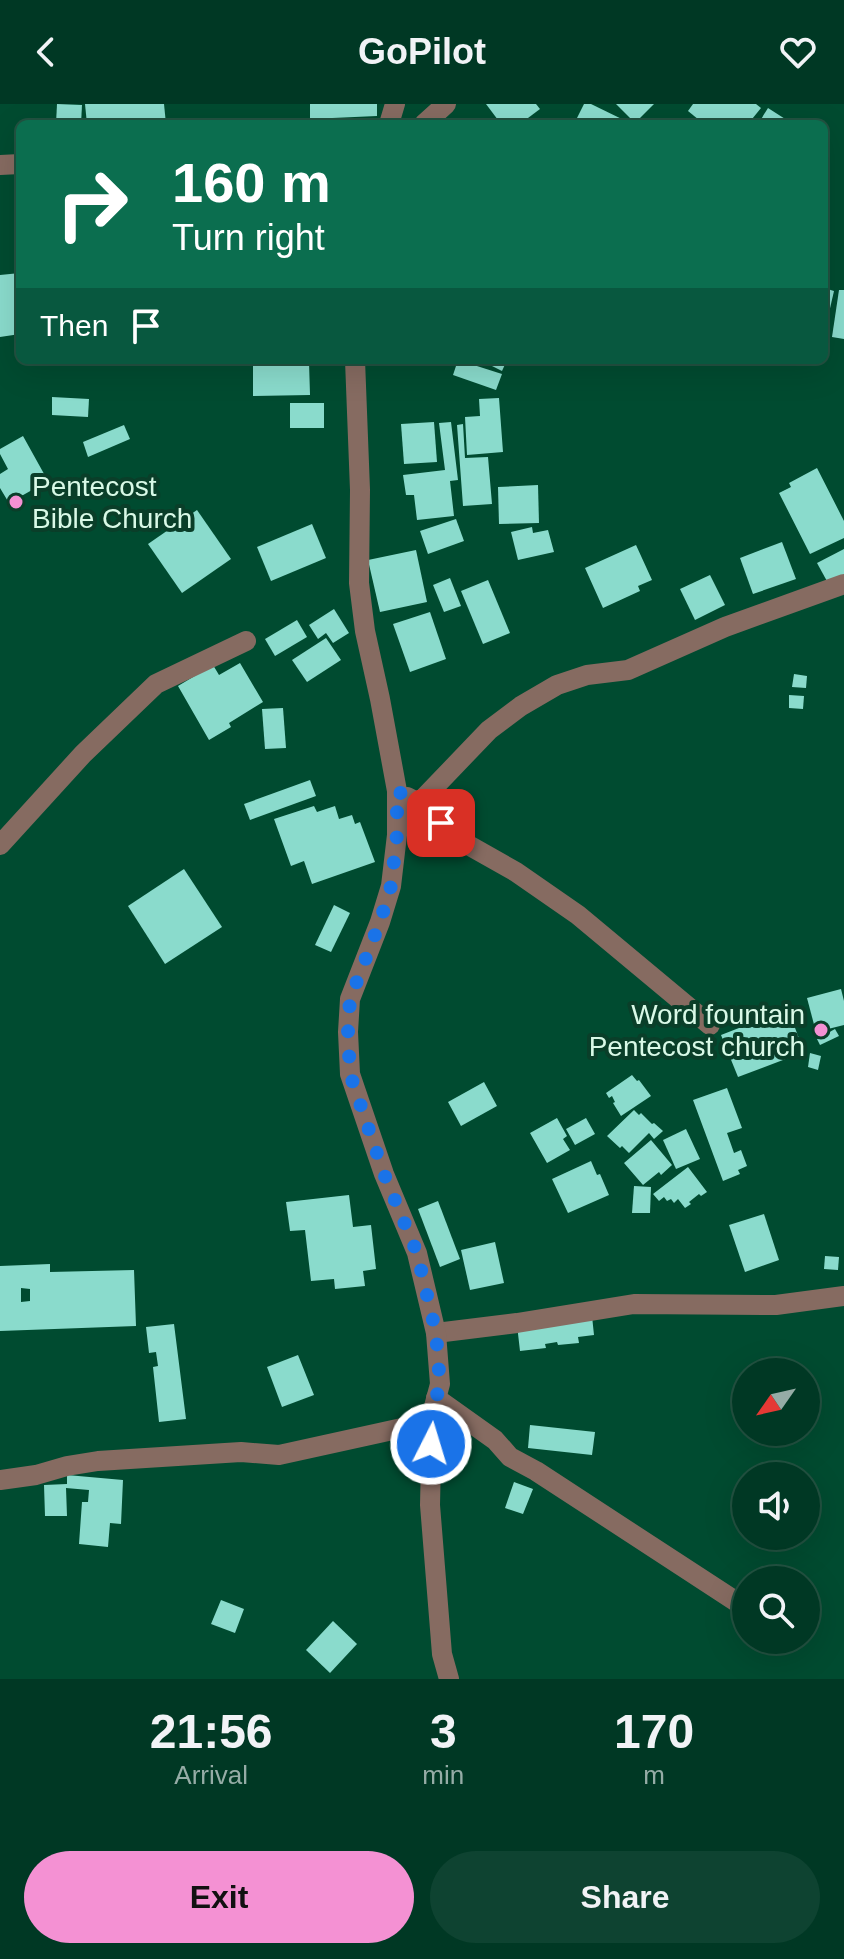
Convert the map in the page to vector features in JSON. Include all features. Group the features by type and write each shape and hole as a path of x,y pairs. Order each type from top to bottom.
{"street":[{"path":"428,120 446,104"},
{"path":"355,364 360,490 359,583 365,631 397,791 397,835 391,886 350,999 350,1074 384,1174 417,1253 436,1333 440,1384 434,1406 430,1505 442,1654 449,1679"},
{"path":"419,803 489,730 557,685 587,675 628,670 725,627 844,584"},
{"path":"0,845 83,754 156,684 246,641"},
{"path":"397,791 419,803 463,842 516,872 578,915 710,1025"},
{"path":"436,1333 634,1304 776,1305 844,1296"},
{"path":"0,1480 98,1461 241,1452 279,1455 411,1426 434,1406"},
{"path":"434,1406 495,1440 510,1457 732,1599"}],"building":[{"path":"57,104 82,105 81,120 56,120"},
{"path":"85,104 164,104 166,120 87,120"},
{"path":"310,104 377,104 377,116 310,119"},
{"path":"486,104 536,104 540,109 525,120 498,120"},
{"path":"584,104 591,104 624,120 576,120"},
{"path":"616,104 654,104 638,120 632,120"},
{"path":"693,104 756,104 761,108 751,120 699,120 688,111"},
{"path":"768,108 787,120 760,120"},
{"path":"16,273 16,335 0,337 0,275"},
{"path":"828,289 834,291 828,317"},
{"path":"839,290 844,290 844,339 832,337"},
{"path":"253,364 309,364 310,395 253,396"},
{"path":"457,364 471,364 502,374 496,390 453,375"},
{"path":"488,364 505,364 502,371"},
{"path":"52,397 89,399 88,417 52,415"},
{"path":"499,398 503,452 467,455 465,417 480,416 479,399"},
{"path":"290,403 324,403 324,428 290,428"},
{"path":"434,422 437,462 404,464 401,424"},
{"path":"451,422 458,480 450,481 454,516 417,520 414,495 406,495 403,475 445,470 439,423"},
{"path":"463,424 465,458 488,457 492,504 463,506 457,425"},
{"path":"124,425 130,439 88,457 83,442"},
{"path":"23,436 48,481 9,503 0,488 0,474 8,469 0,449"},
{"path":"817,468 844,521 844,538 810,554 779,493 791,487 789,483"},
{"path":"538,485 539,523 499,524 498,487"},
{"path":"197,510 231,559 182,593 148,544"},
{"path":"456,519 464,541 428,554 420,531"},
{"path":"312,524 326,558 271,581 257,547"},
{"path":"532,527 533,533 548,530 554,552 518,560 511,532"},
{"path":"782,542 796,579 753,594 740,558"},
{"path":"636,545 652,580 638,586 640,591 603,608 585,568"},
{"path":"844,549 844,575 828,583 817,563"},
{"path":"416,550 427,602 380,612 368,560"},
{"path":"710,575 725,605 695,620 680,589"},
{"path":"450,578 461,606 444,612 433,585"},
{"path":"488,580 510,633 483,644 461,591"},
{"path":"334,609 349,633 333,643 326,633 318,639 309,625"},
{"path":"430,612 446,659 410,672 393,624"},
{"path":"297,620 307,637 275,656 265,639"},
{"path":"326,638 341,660 307,682 292,660"},
{"path":"240,663 263,702 209,740 178,686 213,665 219,675"},
{"path":"794,674 807,676 806,688 792,687"},
{"path":"789,695 804,696 803,709 789,708"},
{"path":"283,708 286,748 265,749 262,709"},
{"path":"310,780 316,796 250,820 244,804"},
{"path":"314,806 317,812 335,806 339,819 352,815 355,824 360,822 375,862 312,884 304,861 291,866 274,819"},
{"path":"184,869 222,927 165,964 128,906"},
{"path":"334,905 350,913 331,952 315,945"},
{"path":"841,989 844,1025 816,1032 807,998"},
{"path":"788,1009 804,1052 738,1077 721,1035"},
{"path":"835,1029 839,1036 820,1045 817,1039"},
{"path":"810,1053 821,1056 818,1070 808,1067"},
{"path":"632,1075 651,1096 621,1116 612,1096 609,1098 606,1093"},
{"path":"484,1082 497,1106 461,1126 448,1102"},
{"path":"727,1088 742,1128 727,1133 734,1153 741,1150 747,1166 738,1170 740,1174 723,1181 693,1100"},
{"path":"634,1110 663,1131 654,1139 649,1133 629,1153 607,1136"},
{"path":"557,1118 567,1136 563,1139 570,1150 547,1163 530,1133"},
{"path":"586,1118 595,1134 575,1145 566,1129"},
{"path":"686,1129 700,1159 676,1169 663,1140"},
{"path":"651,1140 672,1165 643,1185 624,1163"},
{"path":"591,1161 609,1195 568,1213 552,1179"},
{"path":"688,1167 707,1192 701,1196 699,1194 685,1208 678,1199 674,1203 664,1197 659,1201 653,1194"},
{"path":"634,1186 651,1187 650,1213 632,1213"},
{"path":"349,1195 353,1227 371,1225 376,1269 363,1271 365,1286 335,1289 334,1279 311,1281 305,1230 290,1231 286,1202"},
{"path":"438,1201 460,1259 440,1267 418,1209"},
{"path":"764,1214 779,1260 745,1272 729,1225"},
{"path":"495,1242 504,1283 470,1290 461,1250"},
{"path":"825,1256 839,1257 838,1270 824,1269"},
{"path":"50,1264 50,1272 134,1270 136,1326 0,1331 0,1266","holes":["21,1288 30,1289 30,1301 21,1302"]},
{"path":"592,1316 594,1335 578,1337 579,1343 558,1345 557,1342 545,1344 546,1348 520,1351 517,1325"},
{"path":"174,1324 186,1419 159,1422 153,1367 158,1366 156,1352 149,1353 146,1327"},
{"path":"298,1355 314,1395 282,1407 267,1367"},
{"path":"530,1425 595,1432 592,1455 528,1448"},
{"path":"67,1475 123,1480 121,1524 110,1523 108,1547 79,1544 82,1502 88,1502 89,1490 66,1488 67,1516 45,1516 44,1485 67,1484"},
{"path":"514,1482 533,1489 523,1514 505,1508"},
{"path":"221,1600 244,1609 235,1633 211,1624"},
{"path":"333,1621 357,1644 330,1673 306,1650"}],"place":[{"name":"Pentecost Bible Church","path":"16,502"},
{"name":"Word fountain Pentecost church","path":"821,1030"}],"route":[{"path":"431,1444 432,1414 440,1384 436,1333 417,1253 384,1174 350,1074 348,1032 350,999 391,886 397,835 397,791 419,803 441,823"}]}
